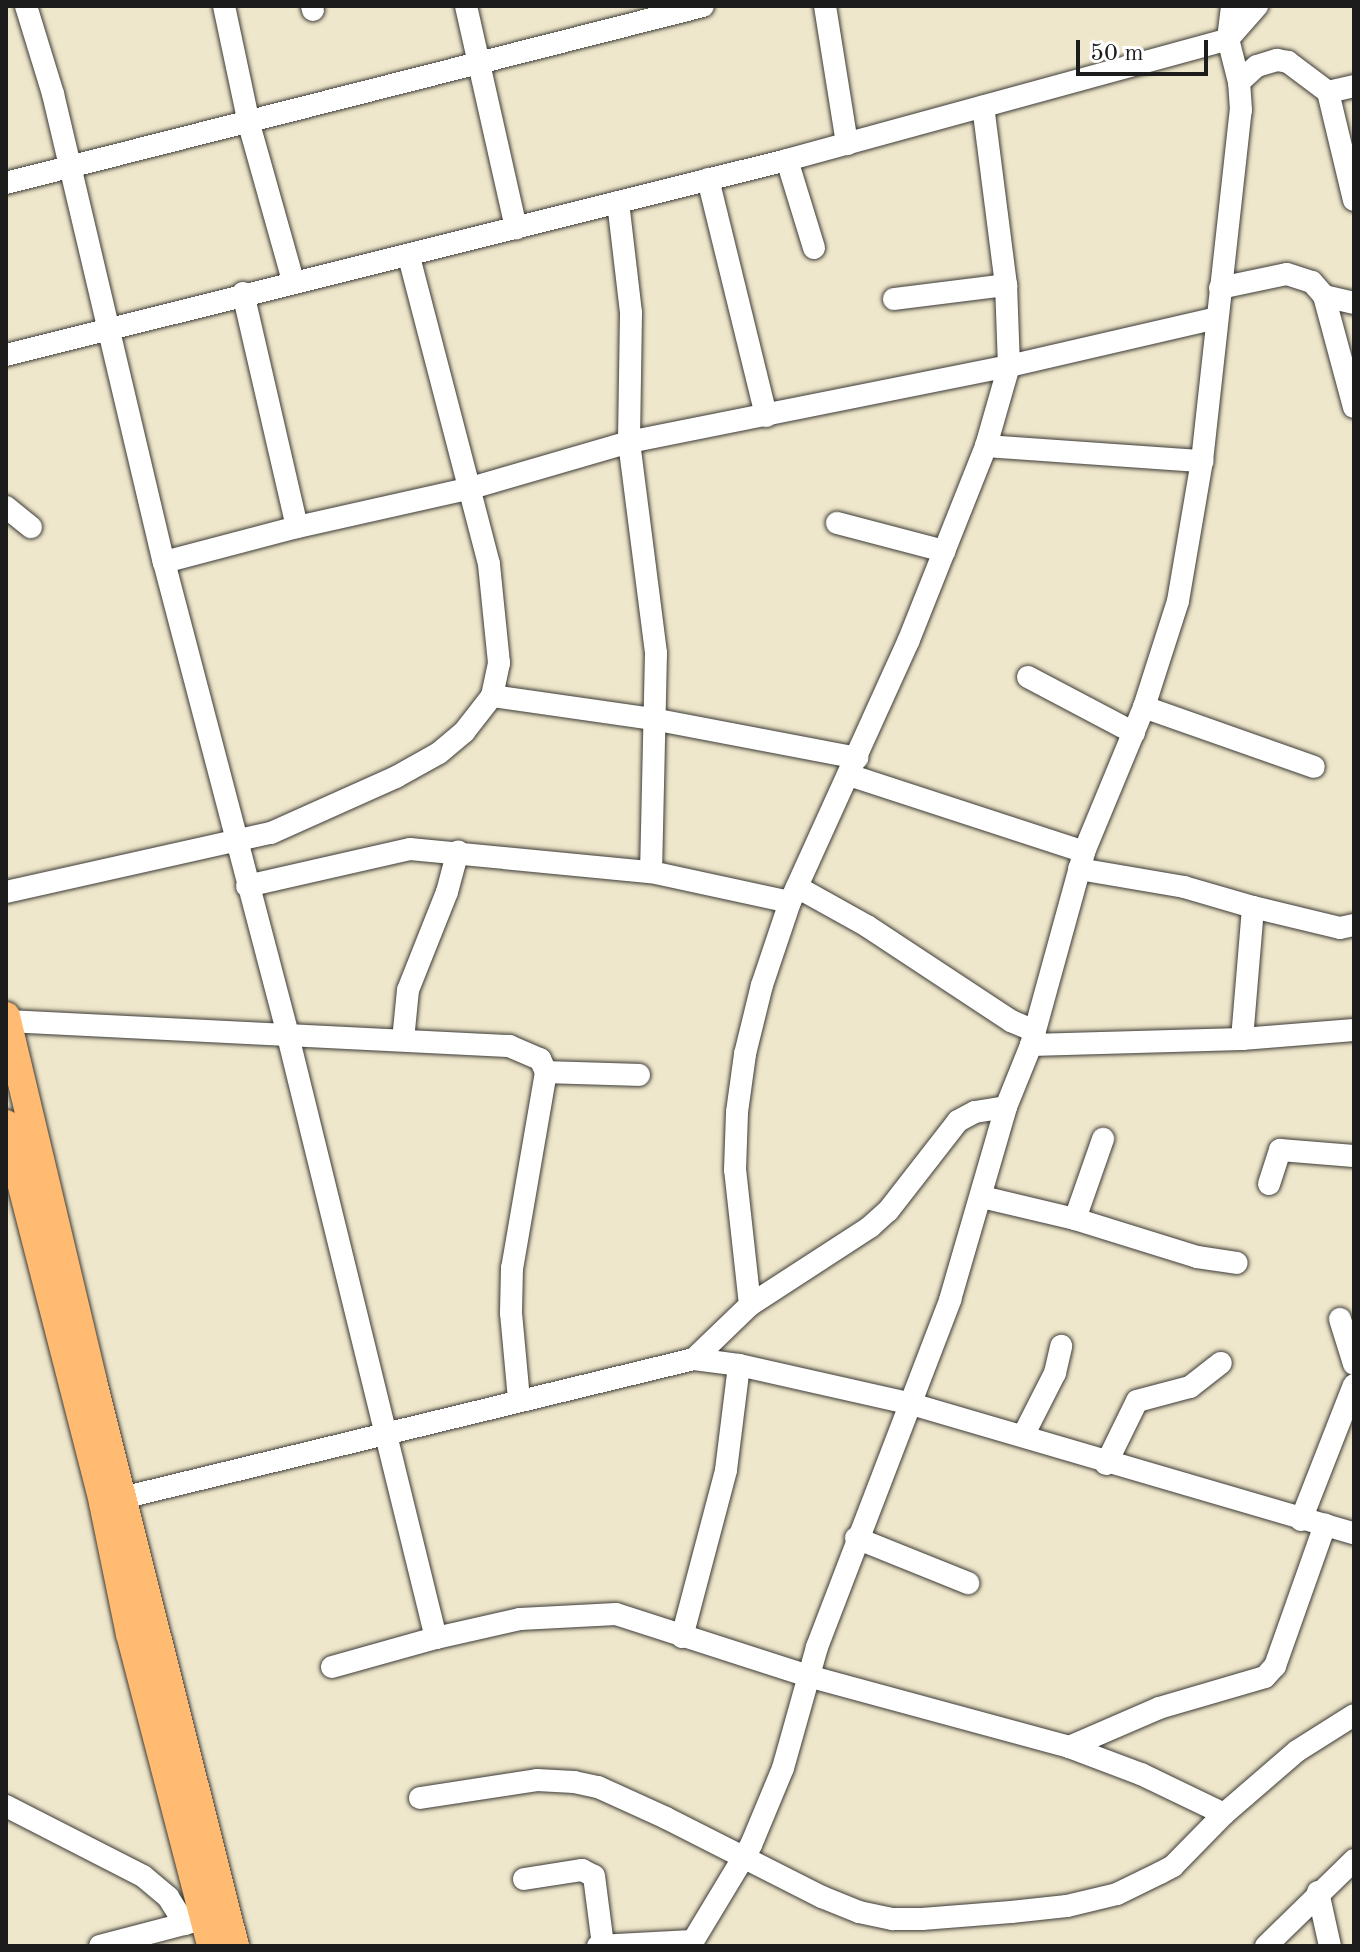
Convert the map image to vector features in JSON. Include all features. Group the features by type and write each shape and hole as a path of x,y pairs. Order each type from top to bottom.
{"main road":[{"path":"7,1018 122,1498 207,1925"},
{"path":"6,1124 103,1503 130,1634 207,1925 235,1946"}],"street":[{"path":"26,6 53,94 164,562 287,1032 384,1437 436,1638"},
{"path":"224,6 249,124 293,281"},
{"path":"466,6 516,228"},
{"path":"6,183 69,164 249,124 703,6"},
{"path":"825,6 847,144"},
{"path":"524,1879 582,1870 594,1876 600,1946 691,1944 744,1856 783,1768 808,1676 856,1538 950,1300 1006,1107 1033,1038 1081,860 1144,707 1186,572 1202,461 1241,110 1239,82 1228,39 1232,6"},
{"path":"6,355 243,293 409,256 787,160 1228,39 1257,6"},
{"path":"1239,82 1257,66 1277,60 1288,62 1328,92 1354,200"},
{"path":"1328,92 1354,86"},
{"path":"750,1305 735,1170 737,1112 745,1054 762,985 793,895 853,766 986,446 1009,366 1006,285 983,106"},
{"path":"787,160 814,248"},
{"path":"708,179 766,416"},
{"path":"618,202 631,313 629,442 656,653 651,872"},
{"path":"6,892 271,833 439,753 464,732 492,696 499,663 489,564 409,256"},
{"path":"1220,288 1287,274 1312,282 1324,296 1354,407"},
{"path":"894,299 1006,285"},
{"path":"243,293 297,527"},
{"path":"1324,296 1354,303"},
{"path":"164,562 297,527 471,488 629,442 1009,366 1217,318"},
{"path":"986,446 1202,461"},
{"path":"6,507 31,527"},
{"path":"837,523 944,551"},
{"path":"1028,677 1134,733"},
{"path":"492,696 653,719 853,766 1081,860 1340,928 1354,925"},
{"path":"1144,707 1314,767"},
{"path":"247,886 389,851 458,851 651,872 793,895 867,926 1033,1038 1242,1039 1354,1030"},
{"path":"403,1040 408,990 447,892 458,851"},
{"path":"1242,1039 1253,907"},
{"path":"7,1018 509,1046 540,1059 546,1072 512,1268 511,1313 519,1400"},
{"path":"546,1072 639,1075"},
{"path":"694,1359 750,1305 870,1227 888,1211 958,1121 975,1112 1006,1107"},
{"path":"1075,1219 1103,1139"},
{"path":"1269,1184 1280,1150 1354,1156"},
{"path":"982,1197 1075,1219 1197,1257 1237,1263"},
{"path":"1340,1319 1354,1364"},
{"path":"1023,1436 1055,1373 1061,1346"},
{"path":"122,1498 384,1437 519,1400 694,1359 739,1365 908,1403 1106,1464 1354,1533"},
{"path":"1106,1464 1137,1401 1190,1387 1221,1363"},
{"path":"682,1637 726,1470 739,1365"},
{"path":"1301,1520 1345,1438 1354,1385"},
{"path":"1069,1747 1159,1708 1265,1677 1275,1666 1325,1525"},
{"path":"856,1538 968,1583"},
{"path":"332,1667 520,1619 616,1614 808,1676 1069,1747 1141,1774 1224,1814"},
{"path":"420,1798 537,1780 574,1782 598,1787 744,1856 822,1897 870,1914 922,1919 1011,1912 1067,1906 1117,1894 1173,1866 1224,1814 1297,1751 1354,1715"},
{"path":"6,1806 143,1876 207,1925"},
{"path":"1266,1946 1354,1860"},
{"path":"1318,1892 1330,1946"},
{"path":"100,1946 207,1925"}]}
